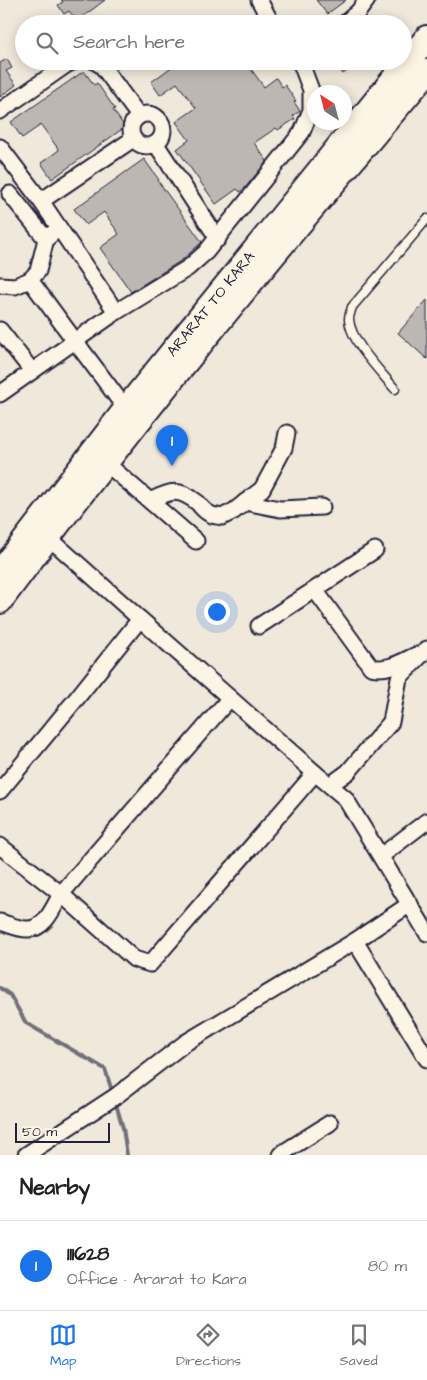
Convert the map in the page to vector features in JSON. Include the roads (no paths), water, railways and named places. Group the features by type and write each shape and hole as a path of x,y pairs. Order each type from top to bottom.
{"main road":[{"name":"ARARAT TO KARA","path":"412,57 427,38"},
{"name":"ARARAT TO KARA","path":"0,602 106,463 133,414 402,70"},
{"name":"ARARAT TO KARA","path":"0,573 133,414 256,275 427,72"}],"street":[{"path":"259,0 267,15"},
{"path":"354,15 366,0"},
{"path":"0,111 59,70"},
{"path":"105,70 139,116"},
{"path":"0,394 116,312 188,268 206,252 302,132 311,110 311,90 303,70"},
{"path":"147,114 155,116 162,122 164,130 162,138 156,144 148,147 140,145 133,139 131,131 133,122 139,116 147,114"},
{"path":"41,201 133,139"},
{"path":"156,144 218,239"},
{"path":"0,147 41,201 116,312"},
{"path":"24,180 5,192 46,240"},
{"path":"0,285 15,286 30,280 38,271 46,240 58,228"},
{"path":"30,280 133,414"},
{"path":"0,330 32,371"},
{"path":"150,501 162,494 179,492 189,496 210,514 222,517 234,511 262,489 284,448 286,433"},
{"path":"106,463 196,541"},
{"path":"245,502 280,509 322,507"},
{"path":"48,537 345,798 427,933"},
{"path":"259,626 376,550"},
{"path":"315,590 371,667 380,669 390,668 426,650"},
{"path":"0,791 140,618"},
{"path":"330,785 348,772 391,722 399,678 426,650"},
{"path":"0,922 25,930 36,928 46,920 61,894 230,698"},
{"path":"0,846 61,894 134,959 150,964 315,773"},
{"path":"381,856 427,822"},
{"path":"26,1155 116,1096 185,1044 355,941 410,904"},
{"path":"355,941 427,1060"},
{"path":"281,1155 330,1123"}],"lane":[{"path":"395,389 366,354 351,329 349,317 352,307 427,218"}],"waterway":[{"path":"0,988 10,995 26,1023 105,1069 113,1094"},
{"path":"115,1101 123,1128 127,1155"}],"place":[{"name":"111628","path":"172,466"}]}
